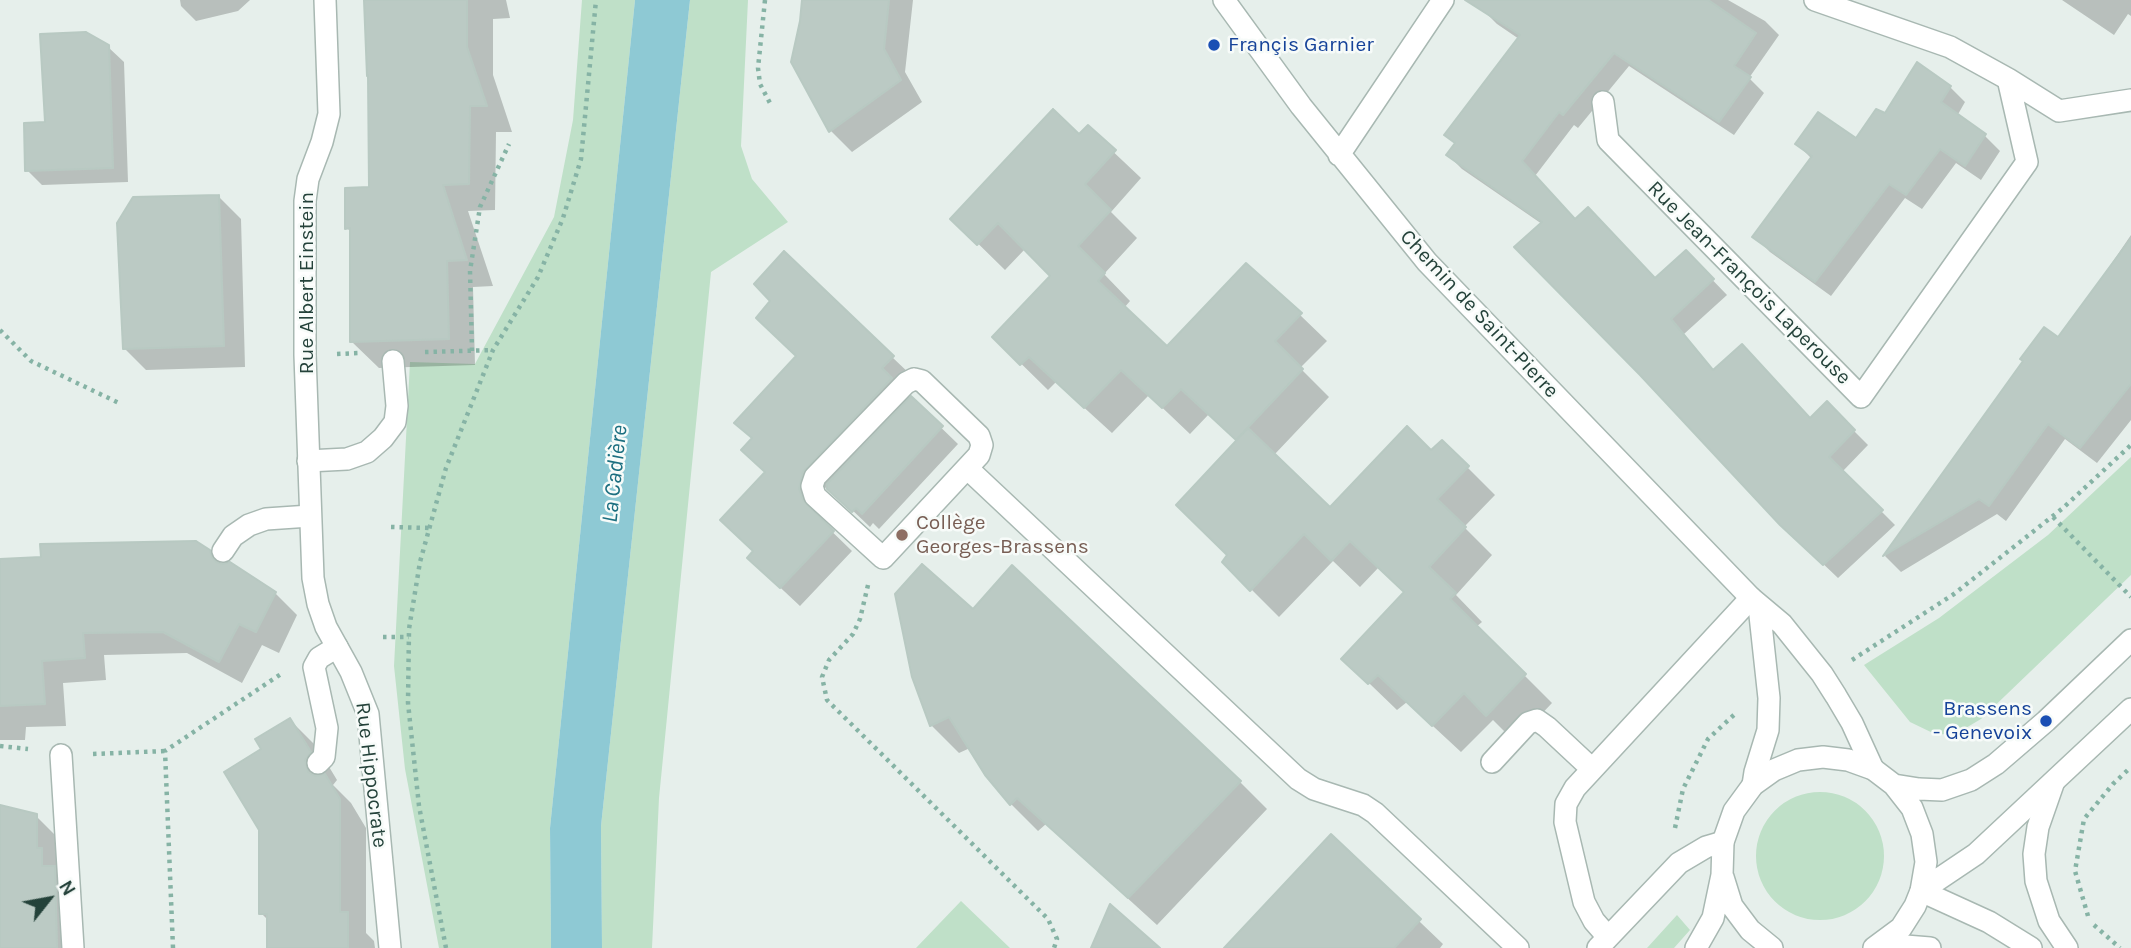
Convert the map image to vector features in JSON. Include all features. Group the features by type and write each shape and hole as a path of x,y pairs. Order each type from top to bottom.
{"street":[{"name":"Rue Albert Einstein","path":"308,486 305,201 308,179 329,114 325,0"},
{"name":"Chemin de Saint-Pierre","path":"1224,0 1301,106 1427,262 1755,602 1782,624 1822,674 1852,723 1872,769"},
{"path":"1339,155 1443,0"},
{"path":"1815,0 1950,47 2059,111 2131,100"},
{"name":"Rue Jean-François Laperouse","path":"1603,102 1608,140 1861,397 2027,162 2008,79"},
{"path":"308,461 347,460 367,452 383,438 394,422 397,406 393,361"},
{"path":"914,379 922,381 979,436 982,445 979,455 883,558 815,496 812,486 815,477 906,383 914,379"},
{"path":"967,468 1298,779 1314,789 1363,805 1375,813 1518,948"},
{"name":"Rue Hippocrate","path":"308,486 313,578 318,604 326,627 351,672 368,714 390,948"},
{"path":"223,551 233,536 249,525 266,519 310,516"},
{"path":"1723,842 1706,846 1679,863 1603,942 1584,902 1566,822 1566,804 1575,788 1592,769 1755,602"},
{"path":"1754,785 1755,772 1768,730 1769,698 1755,602"},
{"path":"1894,785 1942,790 1971,780 1996,764 2131,640"},
{"path":"318,763 324,757 327,727 314,667 319,658 337,648"},
{"path":"1921,891 1976,854 2131,709"},
{"path":"1492,762 1528,723 1537,720 1592,769"},
{"path":"61,755 73,948"},
{"path":"1696,948 1713,918 1722,875 1723,842 1734,811 1754,785 1774,770 1798,761 1823,757 1848,760 1872,769 1894,785 1912,808 1922,834 1926,862 1921,891 1915,906 1900,928 1878,947"},
{"path":"2053,784 2038,827 2034,854 2036,881 2049,921 2067,948"},
{"path":"1722,875 1732,906 1749,930 1772,948"},
{"path":"1921,891 1989,922 2031,948"},
{"path":"1878,947 1930,948"}],"path":[{"path":"446,948 419,806 408,703 409,637 420,562 446,468 493,350 538,277 563,218 581,159 596,0"},
{"path":"765,0 758,68 761,84 771,105"},
{"path":"472,351 470,271 480,207 509,144"},
{"path":"0,330 32,361 121,404"},
{"path":"1849,661 1954,594 2053,517 2131,445"},
{"path":"2053,517 2131,597"},
{"path":"391,527 430,528"},
{"path":"883,558 875,566 869,580 860,619 853,634 829,660 822,677 827,700 1048,919 1057,939 1054,948"},
{"path":"383,638 409,637"},
{"path":"173,948 165,751 291,667 314,667"},
{"path":"1674,834 1683,789 1708,739 1734,714 1744,709"},
{"path":"2120,948 2090,922 2075,871 2084,819 2131,767"}],"green space":[{"path":"582,0 635,0 550,828 551,948 439,948 405,769 394,666 410,362 475,364 554,217 573,120"},
{"path":"690,0 748,0 741,146 752,179 788,222 711,272 659,798 652,948 602,948 601,826"},
{"path":"2131,457 2131,575 1981,719 1959,732 1937,735 1910,722 1864,665 1939,618 2048,535"},
{"path":"1820,792 1844,797 1865,811 1879,832 1884,856 1879,880 1865,901 1844,915 1820,920 1796,915 1775,901 1761,880 1756,856 1761,832 1775,811 1796,797"},
{"path":"961,901 1010,948 916,948"},
{"path":"1677,915 1690,930 1674,948 1647,948"}],"water":[{"name":"La Cadière","path":"635,0 690,0 601,826 602,948 551,948 550,828"}],"building":[{"path":"364,0 467,0 467,47 487,106 470,106 469,184 443,185 467,260 447,261 449,339 350,342 350,228 345,229 345,188 369,187"},
{"path":"802,0 889,0 884,49 901,80 829,132 791,62"},
{"path":"1465,0 1708,0 1756,33 1734,66 1751,77 1719,122 1614,53 1563,115 1559,112 1522,161 1575,219 1588,207 1655,278 1686,250 1714,279 1671,319 1713,370 1742,344 1810,418 1827,401 1855,430 1829,457 1883,510 1823,565 1780,525 1640,375 1514,247 1542,222 1446,155 1455,143 1444,135 1520,35"},
{"path":"86,32 109,45 113,168 25,171 24,123 45,122 40,34"},
{"path":"1917,62 1951,86 1941,102 1986,134 1965,166 1940,149 1906,195 1889,184 1815,282 1752,237 1812,156 1795,144 1818,112 1856,138 1876,109 1885,113"},
{"path":"1053,109 1079,134 1088,125 1116,150 1085,184 1111,210 1078,246 1105,273 1098,281 1167,346 1246,263 1302,313 1275,341 1303,369 1236,440 1181,389 1162,408 1121,370 1084,408 1029,357 1020,365 992,337 1050,276 998,223 977,245 950,219"},
{"path":"219,195 224,346 123,349 117,223 133,197"},
{"path":"2131,238 2131,384 2080,448 2048,424 1989,506 1979,499 1883,556 2023,361 2020,359 2044,327 2058,337"},
{"path":"784,251 894,356 882,368 892,378 803,472 799,489 803,500 834,531 780,588 747,558 753,551 720,520 765,472 741,450 752,438 734,423 796,356 756,318 770,301 754,284"},
{"path":"911,396 943,426 862,514 856,508 852,512 827,489 827,484"},
{"path":"1407,426 1431,450 1442,440 1469,466 1437,499 1466,527 1429,567 1456,593 1450,599 1526,674 1486,716 1464,693 1432,726 1378,675 1368,684 1341,659 1404,592 1350,541 1331,561 1304,534 1250,591 1222,562 1227,555 1176,505 1248,428 1330,507"},
{"path":"196,541 210,550 216,562 230,562 276,592 256,632 239,624 219,662 163,632 83,633 85,658 42,661 45,704 0,706 0,559 41,557 40,544"},
{"path":"922,564 973,609 1012,565 1241,781 1128,898 1017,798 1010,805 985,775 949,717 930,726 912,677 895,594"},
{"path":"290,718 311,752 305,760 308,772 315,776 325,774 340,799 340,912 348,912 348,948 267,948 267,914 259,914 259,830 224,772 261,749 255,739"},
{"path":"0,805 37,814 37,848 42,848 42,866 55,866 57,948 0,948"},
{"path":"1331,834 1421,919 1394,948 1224,948"},
{"path":"1110,904 1160,948 1091,948"}],"place":[{"name":"Françis Garnier","path":"1214,45"},
{"name":"Collège Georges-Brassens","path":"902,535"},
{"name":"Brassens - Genevoix","path":"2046,721"}]}
